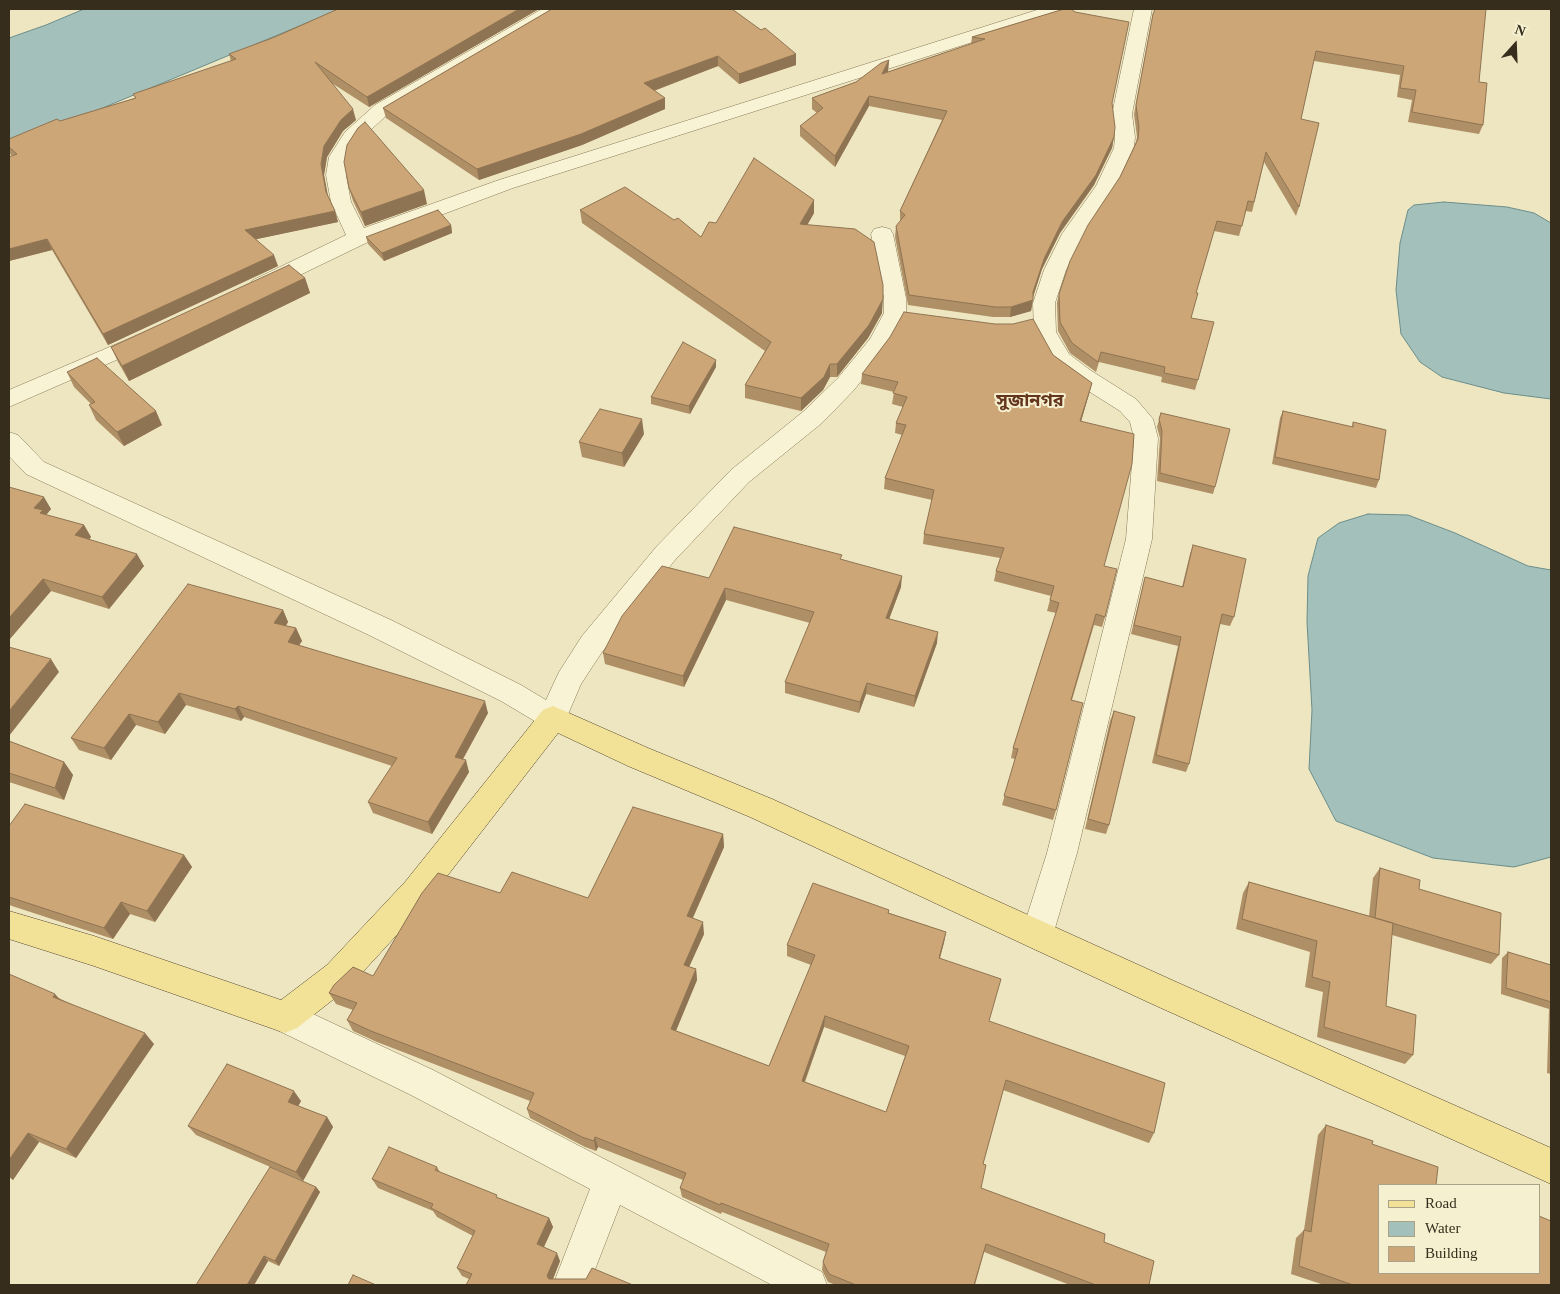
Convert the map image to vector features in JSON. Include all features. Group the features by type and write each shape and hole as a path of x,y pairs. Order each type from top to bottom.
{"main road":[{"path":"9,925 94,951 285,1017 338,976 410,899 553,718 638,757 1040,926 1551,1166"}],"street":[{"path":"358,238 340,202 336,175 339,156 352,136 382,109 554,9"},
{"path":"246,292 358,238 506,184 1058,9"},
{"path":"1040,926 1062,853 1139,539 1146,438 1141,419 1128,406 1060,359 1036,319 1044,303 1055,270 1072,234 1106,186 1124,148 1125,136 1122,114 1143,9"},
{"path":"9,441 35,468 381,628 511,693 553,718 568,680 592,644 666,553 740,476 812,417 846,384 904,314 895,298 882,234"},
{"path":"9,399 168,329"},
{"path":"285,1017 421,1082 809,1285"},
{"path":"571,1285 612,1182"}],"water":[{"path":"84,9 340,9 9,147 9,38"},
{"path":"1444,202 1507,207 1534,213 1551,223 1551,399 1504,393 1442,377 1420,362 1401,334 1396,290 1400,243 1408,210 1414,205"},
{"path":"1368,514 1408,515 1455,533 1528,566 1551,570 1551,857 1514,867 1433,858 1336,821 1309,769 1312,710 1307,622 1308,576 1318,538 1339,523"}],"building":[{"path":"338,9 519,9 367,97 315,62 353,109 341,120 324,146 321,164 326,192 335,211 245,230 274,255 103,334 47,239 9,249 9,157 17,154 9,147 9,139 57,119 60,121 136,98 133,94 236,59 229,54 275,37"},
{"path":"552,9 732,9 761,30 765,28 796,54 739,74 718,56 644,83 665,98 581,134 477,169 383,108"},
{"path":"1064,9 1129,22 1112,103 1115,127 1114,137 1096,175 1062,222 1044,259 1033,292 1033,300 1011,307 995,307 909,295 896,226 905,215 900,211 947,111 869,96 835,156 800,126 823,108 812,98 856,82 881,63 889,60 882,74 985,39 972,37"},
{"path":"1155,9 1486,9 1479,82 1487,83 1483,125 1412,112 1416,90 1400,88 1404,66 1316,51 1301,119 1319,123 1299,207 1266,152 1254,202 1248,201 1242,226 1217,221 1196,293 1198,293 1191,318 1214,322 1198,380 1164,373 1165,367 1101,352 1098,362 1072,343 1060,322 1059,294 1070,261 1088,225 1120,177 1138,139 1139,127 1136,105"},
{"path":"365,122 424,190 361,212 349,188 344,162 347,145 358,128"},
{"path":"754,158 814,200 800,224 855,229 874,242 883,285 883,299 869,325 837,364 830,364 824,377 801,398 745,385 771,342 580,210 625,187 674,220 678,218 701,237 709,222 716,223"},
{"path":"438,210 451,225 382,253 366,237"},
{"path":"289,265 305,278 122,366 111,347"},
{"path":"904,312 995,324 1013,324 1033,319 1053,355 1092,383 1080,421 1134,434 1132,464 1104,566 1117,569 1105,617 1096,614 1071,700 1083,703 1056,810 1004,796 1018,749 1013,748 1059,603 1050,600 1054,586 996,571 1004,548 924,534 934,490 885,478 906,425 896,423 907,397 893,393 898,382 862,374 890,337"},
{"path":"683,342 716,360 689,406 651,397"},
{"path":"97,358 156,411 117,432 89,405 95,402 67,372"},
{"path":"600,409 642,419 622,453 579,442"},
{"path":"1283,411 1353,427 1353,422 1386,430 1379,480 1275,457"},
{"path":"1161,413 1230,429 1215,487 1160,473 1162,431 1159,419"},
{"path":"9,487 44,497 34,508 43,510 40,513 84,525 75,535 137,554 102,597 43,579 9,618"},
{"path":"734,527 842,555 840,559 902,576 886,618 938,632 915,696 867,683 860,702 785,682 814,612 725,588 683,676 603,653 622,616 662,566 709,578"},
{"path":"1193,545 1246,559 1234,617 1222,614 1189,764 1156,755 1181,637 1134,625 1145,577 1183,587"},
{"path":"188,584 283,610 274,623 296,628 288,642 485,701 455,757 466,760 428,822 368,802 397,758 238,706 235,709 179,693 158,722 129,714 104,748 71,738"},
{"path":"9,647 51,659 9,711"},
{"path":"1114,711 1135,717 1109,825 1088,819"},
{"path":"9,741 64,762 55,788 9,773"},
{"path":"25,804 184,855 147,911 121,902 104,928 9,897 9,826"},
{"path":"633,807 723,834 687,916 703,922 684,965 696,969 671,1029 769,1066 815,955 787,945 813,883 889,910 888,913 946,932 939,958 1001,979 989,1021 1165,1083 1154,1133 1006,1080 983,1164 986,1165 981,1188 1105,1234 1104,1242 1154,1261 1149,1285 1096,1285 986,1244 974,1285 856,1285 829,1274 823,1262 829,1244 721,1203 720,1205 680,1188 686,1173 595,1137 594,1141 582,1137 527,1109 534,1093 371,1031 347,1020 357,1003 329,993 334,985 353,967 373,976 422,893 438,873 500,893 512,872 588,898","holes":["825,1016 909,1046 886,1112 802,1081"]},
{"path":"1380,868 1420,880 1419,889 1501,913 1499,955 1375,918"},
{"path":"1249,882 1393,923 1386,1006 1416,1015 1413,1055 1324,1027 1330,982 1312,977 1317,941 1242,919"},
{"path":"1508,952 1551,965 1551,1002 1506,988"},
{"path":"9,974 55,994 53,997 145,1033 66,1149 28,1133 9,1160"},
{"path":"227,1064 294,1091 288,1102 327,1117 296,1172 188,1126"},
{"path":"1326,1125 1373,1141 1372,1144 1438,1167 1436,1184 1378,1184 1378,1274 1540,1274 1540,1216 1551,1221 1551,1285 1353,1285 1299,1266 1304,1230 1311,1232"},
{"path":"389,1147 437,1167 435,1170 549,1218 537,1244 557,1253 547,1276 549,1279 586,1279 592,1268 633,1285 466,1285 472,1274 457,1268 475,1231 431,1208 433,1204 372,1179"},
{"path":"270,1167 316,1187 275,1261 264,1256 247,1285 196,1285"},
{"path":"353,1275 376,1285 348,1285"}],"district":[{"name":"সুজানগর","path":"1030,401"}]}
